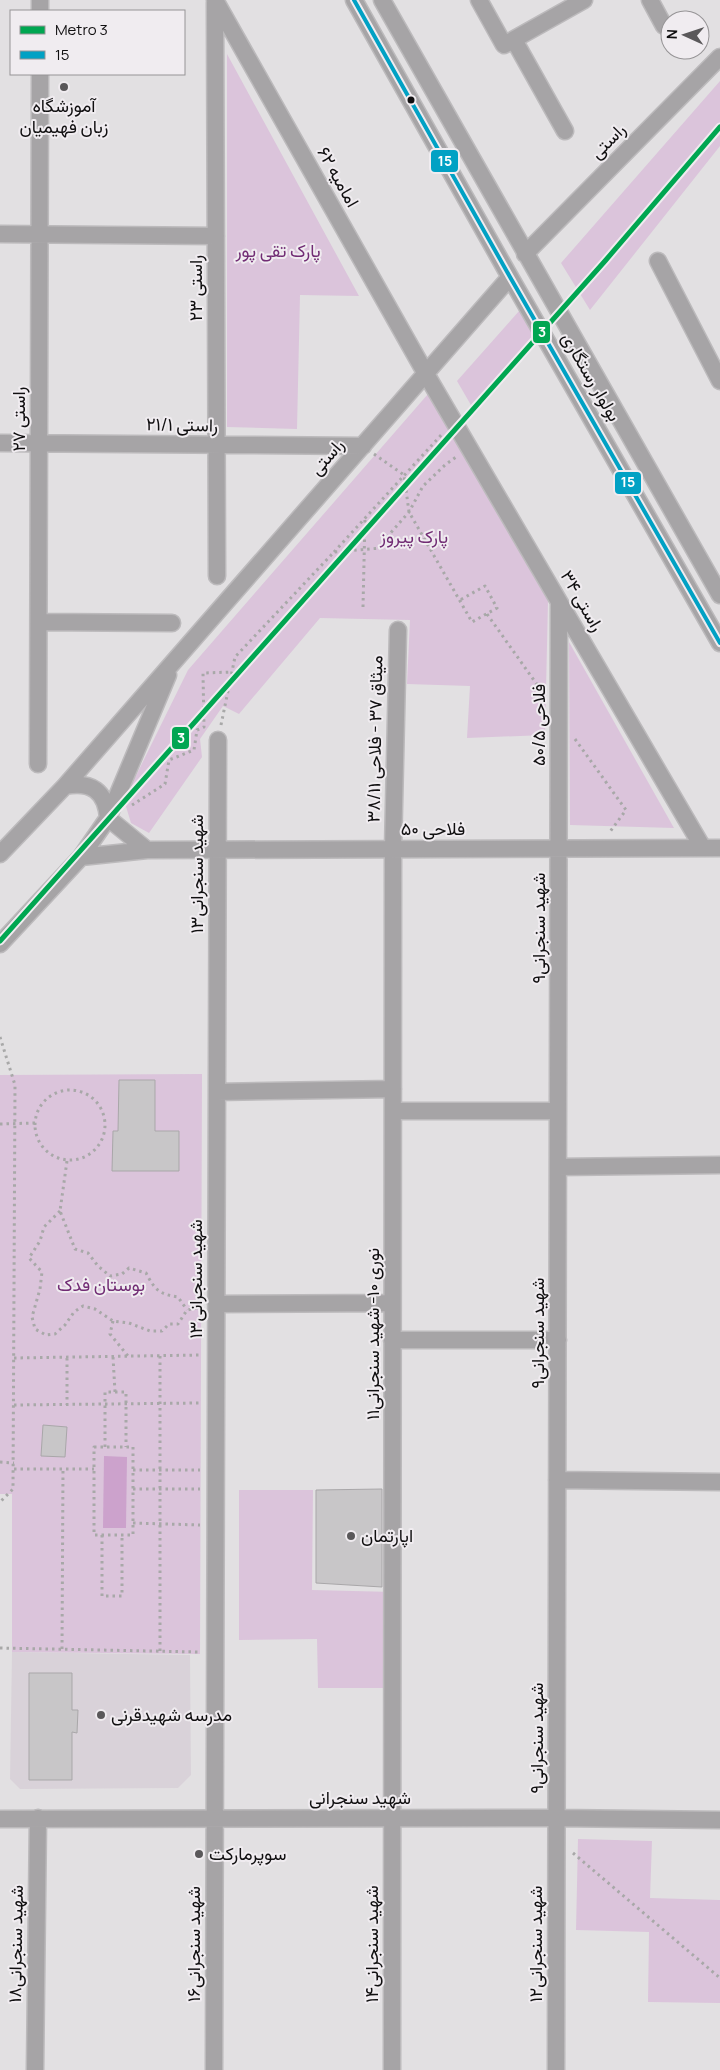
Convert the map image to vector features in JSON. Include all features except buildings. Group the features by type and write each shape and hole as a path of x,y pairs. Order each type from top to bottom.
{"street":[{"name":"راستی ۲۳","path":"215,0 217,576"},
{"name":"امامیه ۶۲","path":"215,0 426,374"},
{"name":"بولوار رستگاری","path":"354,0 720,643"},
{"name":"بولوار رستگاری","path":"382,0 720,595"},
{"path":"479,0 509,42 565,131"},
{"path":"650,0 660,19"},
{"path":"509,42 575,2"},
{"name":"راستی","path":"525,254 720,57"},
{"name":"راستی ۲۷","path":"38,764 40,75"},
{"path":"0,234 216,236"},
{"path":"658,261 720,379"},
{"name":"راستی","path":"4,845 65,786 510,277"},
{"name":"راستی ۳۴","path":"426,374 703,848"},
{"name":"راستی ۲۱/۱","path":"0,443 363,446"},
{"name":"فلاحی ۵۰/۵","path":"559,602 559,849"},
{"path":"39,622 172,623"},
{"name":"میثاق ۳۷ - فلاحی ۳۸/۱۱","path":"393,849 398,630"},
{"name":"راستی","path":"0,944 81,857 108,818 173,662"},
{"name":"شهید سنجرانی۱۳","path":"215,1819 218,740"},
{"path":"65,786 78,783 90,786 101,794 107,805 108,818 147,850"},
{"name":"فلاحی ۵۰","path":"81,857 147,850 720,848"},
{"name":"نوری ۱۰- شهید سنجرانی۱۱","path":"392,1818 393,849"},
{"name":"شهید سنجرانی۹","path":"557,1818 559,849"},
{"path":"217,1092 393,1089"},
{"path":"393,1111 558,1111"},
{"path":"558,1167 720,1165"},
{"path":"216,1304 392,1304"},
{"path":"392,1340 558,1340"},
{"path":"557,1480 720,1482"},
{"name":"شهید سنجرانی","path":"0,1818 557,1818 720,1820"},
{"name":"شهید سنجرانی۱۸","path":"35,2070 38,1818"},
{"name":"شهید سنجرانی۱۴","path":"392,1818 392,2070"},
{"name":"شهید سنجرانی۱۲","path":"556,2070 557,1818"},
{"name":"شهید سنجرانی۱۶","path":"214,2070 215,1819"}],"path":[{"path":"218,740 235,658 454,422"},
{"path":"363,446 404,475 409,512 472,622 497,608 485,586 460,600"},
{"path":"334,552 381,548 387,537 409,512 423,486 445,465 470,449"},
{"path":"364,606 365,518"},
{"path":"108,818 165,784 169,760 194,750 197,730 204,727 203,673 232,672"},
{"path":"0,1037 15,1085 14,1470 13,1489 0,1502"},
{"path":"72,1090 82,1092 96,1102 105,1119 105,1128 99,1145 85,1157 67,1161 50,1155 43,1148 35,1132 35,1123 41,1106 54,1094 72,1090"},
{"path":"0,1124 35,1123"},
{"path":"67,1161 60,1211 75,1249 88,1253 98,1266 110,1276 122,1274 129,1268 146,1274 153,1286 163,1295 178,1297 187,1310"},
{"path":"60,1211 44,1227 40,1240 29,1258 42,1272 40,1289 32,1317 35,1329 46,1335 55,1334 65,1325 74,1312 83,1306 95,1309 113,1321 129,1323 150,1331 162,1331 168,1324 178,1324 187,1310 216,1304"},
{"path":"113,1321 110,1334 128,1356"},
{"path":"14,1358 216,1355"},
{"path":"160,1356 160,1651"},
{"path":"112,1357 115,1392"},
{"path":"67,1358 67,1405"},
{"path":"105,1447 106,1392 126,1392 126,1447"},
{"path":"14,1405 216,1403"},
{"path":"94,1447 126,1447 133,1447 133,1535 94,1535 94,1447"},
{"path":"0,1462 14,1463"},
{"path":"62,1649 63,1469"},
{"path":"14,1470 94,1469"},
{"path":"133,1470 216,1470"},
{"path":"133,1489 216,1489"},
{"path":"133,1523 216,1525"},
{"path":"102,1535 102,1596 122,1596 122,1535"},
{"path":"0,1648 215,1652"},
{"path":"571,1847 574,1855 720,1978"}],"shaded area":[{"path":"104,1456 127,1457 126,1528 103,1528"},
{"name":"مدرسه شهیدقرنی","path":"12,1652 190,1655 191,1775 178,1788 20,1789 10,1779"}],"green space":[{"name":"پارک تقی پور","path":"227,54 359,296 300,295 297,429 227,427"},
{"path":"720,81 720,146 590,310 561,263"},
{"path":"527,302 542,334 475,412 457,381"},
{"name":"پارک پیروز","path":"428,394 548,601 545,735 467,738 470,686 407,684 410,620 320,618 239,714 223,706 200,739 202,757 149,833 131,823 124,800 188,670"},
{"path":"569,642 674,828 570,825"},
{"name":"بوستان فدک","path":"202,1074 200,1654 12,1652 12,1494 0,1494 0,1075"},
{"path":"239,1490 313,1490 312,1590 394,1592 392,1688 318,1688 317,1639 239,1640"},
{"path":"578,1839 652,1841 650,1898 720,1900 720,2003 648,2002 649,1932 576,1930"}],"metro line":[{"name":"3","path":"0,941 605,261 720,127"}],"transit line":[{"name":"15","path":"354,0 720,643"}],"place":[{"name":"آموزشگاه زبان فهیمیان","path":"64,87"},
{"name":"اپارتمان","path":"351,1536"},
{"name":"مدرسه شهیدقرنی","path":"101,1715"},
{"name":"سوپرمارکت","path":"199,1854"}]}
